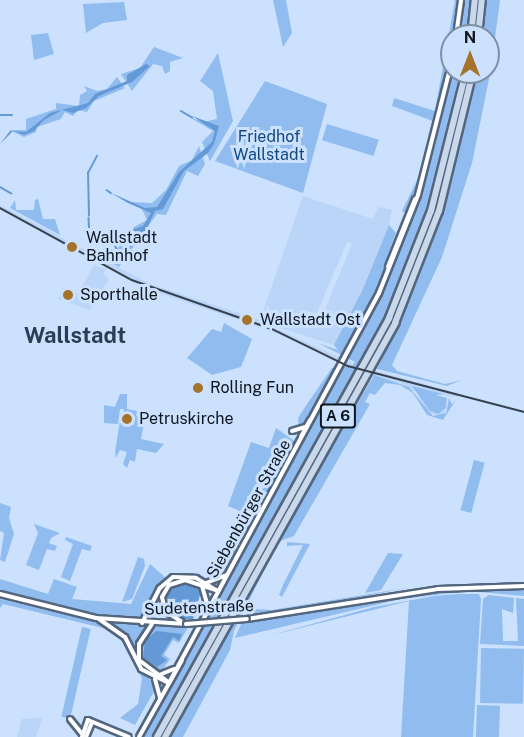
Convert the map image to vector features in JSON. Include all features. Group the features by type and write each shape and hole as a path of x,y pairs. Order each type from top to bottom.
{"highway":[{"path":"472,24 475,0"},
{"path":"479,24 482,0"},
{"name":"A 6","path":"157,737 389,318 431,211 462,84"},
{"name":"A 6","path":"165,737 360,391 399,315 442,202 470,84"}],"main road":[{"path":"458,24 461,0"},
{"name":"Siebenbürger Straße","path":"139,737 319,407 385,278 422,181 446,84"},
{"name":"Siebenbürger Straße","path":"385,278 422,181"},
{"name":"Siebenbürger Straße","path":"301,439 306,426 319,407"},
{"path":"292,431 306,426"},
{"path":"186,624 165,611 165,590 179,581 204,584 228,575"},
{"path":"142,623 169,579 187,576 218,591"},
{"path":"204,584 207,594 207,611"},
{"name":"Sudetenstraße","path":"0,594 96,618 142,623 186,624 247,619 457,587 524,586"},
{"path":"96,618 120,632 137,664 169,683"},
{"path":"152,623 138,653 142,665 157,677 160,698"},
{"name":"Siebenbürger Straße","path":"169,683 184,654"},
{"path":"157,677 175,668"},
{"path":"70,719 83,736 90,721 127,736"}],"shaded area":[{"path":"146,64 150,66 132,82 99,96 86,108 73,113 62,110 44,120 34,131 24,135 14,131 26,132 50,113 88,103 95,94 127,81 127,75"},
{"path":"192,116 219,126 214,144 208,153 184,171 163,209 155,211 147,228 122,257 121,252 132,241 134,229 143,226 151,213 111,193 145,208 157,207 179,172 212,142 215,131"},
{"path":"303,196 373,219 378,207 392,210 389,225 363,290 334,345 262,322 358,366 458,393 457,397 413,386 433,413 445,410 444,414 437,416 428,412 416,392 406,385 356,370 279,334 142,287 0,209 0,205 150,284 260,320","holes":["347,242 352,244 322,317 312,321 300,316 302,311 317,313"]},
{"path":"94,265 106,269 103,274 109,279 90,310 58,299 63,287 78,294"},
{"path":"184,582 202,588 193,619 179,619 164,606 169,588"},
{"path":"156,631 182,634 179,641 173,637 161,656 167,660 157,667 143,657 145,641"},
{"path":"42,718 36,737 17,737 22,719"}],"green space":[{"path":"273,0 286,0 292,33 283,47"},
{"path":"455,0 471,0 468,24 451,24"},
{"path":"486,0 500,0 497,24 483,24"},
{"path":"124,2 127,20 103,23 86,33 83,4"},
{"path":"48,33 54,54 34,60 31,35"},
{"path":"154,47 183,58 170,62 170,71 165,74 162,66 153,64 132,91 121,74 140,68"},
{"path":"218,53 233,121 210,161 202,142 213,131 189,117 203,122 217,119 213,91 200,81"},
{"path":"117,77 125,88 94,101 87,112 78,110 73,116 65,112 61,119 37,127 36,132 24,137 9,130 26,130 26,119 56,109 56,103 79,106 80,95 87,91 84,86 97,91 107,89"},
{"name":"Friedhof Wallstadt","path":"265,81 327,104 303,193 215,161"},
{"path":"440,83 459,84 453,116 427,212 393,300 337,409 152,737 143,737 230,575 217,567 239,542 252,516 228,506 251,442 269,448 276,428 300,445 298,418 307,404 332,368 344,365 351,368 355,362 318,343 338,350 334,345 363,289 389,225 396,233 387,257 394,260 413,217 402,211 419,176 431,133"},
{"path":"474,84 488,84 472,163 442,257 392,365 397,371 445,384 462,380 447,386 377,369 416,285 441,218"},
{"path":"394,98 435,111 433,121 392,106"},
{"path":"327,124 379,140 374,156 322,140"},
{"path":"199,146 205,164 198,176 187,171 166,215 157,214 119,267 88,250 116,249 127,241 134,227 147,220 142,209 112,192 130,202 152,203 166,190 179,166 192,160"},
{"path":"38,199 43,219 55,219 60,235 10,208 15,200 16,210 34,210 35,200"},
{"path":"224,323 252,339 241,367 212,375 187,358 212,329 221,332"},
{"path":"374,375 409,387 433,416 446,413 449,398 452,404 456,400 443,420 427,415 413,393 400,385 385,383 375,395 370,393 365,402 370,404 294,536 280,541 268,562 234,631 230,650 183,737 170,737 263,567"},
{"path":"412,386 443,394 436,395 447,398 446,408 438,414 430,411"},
{"path":"120,394 127,394 127,409 137,411 136,416 145,418 141,439 164,444 156,453 137,449 135,462 130,460 127,468 123,464 127,452 120,450 116,458 115,452 120,421 134,425 135,416 123,414 124,409 120,409 118,424 104,423 104,405 115,407"},
{"path":"474,460 485,463 471,513 461,510"},
{"path":"0,503 11,507 9,518 14,534 5,562 0,560 4,533 0,531"},
{"path":"34,524 60,533 51,538 49,543 57,546 55,551 47,549 39,570 26,565 38,533"},
{"path":"66,537 92,546 90,551 82,549 70,581 61,577 73,544 65,540"},
{"path":"287,542 310,544 282,597 279,595 283,585 303,545 287,546"},
{"path":"388,553 403,554 381,590 365,593"},
{"path":"138,557 144,559 145,566 132,599 122,602"},
{"path":"150,564 165,577 141,619 66,610 0,592 0,579 48,594 54,579 77,587 72,599 131,604"},
{"path":"406,588 290,611 246,616 252,609 272,610"},
{"path":"524,588 524,596 469,591 401,599 235,638 241,624 399,596 458,589"},
{"path":"479,594 481,599 473,737 401,737 409,601 268,636 374,607 434,596"},
{"path":"489,595 514,598 513,613 502,609 503,641 518,641 516,598 524,599 524,646 480,644 483,599"},
{"path":"0,599 103,624 120,633 136,666 157,686 135,725 120,718 138,704 142,678 121,638 107,629 3,604 0,608"},
{"path":"106,621 148,625 136,649 143,670 127,635"},
{"path":"155,625 189,626 179,643 173,640 164,655 170,659 161,672 140,657 140,645"},
{"path":"82,627 91,629 70,719 61,717"},
{"path":"481,648 524,649 523,704 480,703"},
{"path":"477,705 500,706 499,737 476,737"}],"waterway":[{"path":"181,111 192,117"},
{"path":"0,115 12,115"},
{"path":"89,216 88,173 97,156"},
{"path":"0,187 11,193"},
{"path":"107,190 111,193"},
{"path":"89,218 90,238"},
{"path":"90,238 112,238 117,249"}],"railway":[{"path":"0,208 132,280 272,329 348,366 524,412"}],"place":[{"name":"Wallstadt Bahnhof","path":"72,247"},
{"name":"Sporthalle","path":"68,295"},
{"name":"Wallstadt Ost","path":"247,320"},
{"name":"Rolling Fun","path":"198,388"},
{"name":"Petruskirche","path":"127,419"}],"district":[{"name":"Wallstadt","path":"75,336"}]}
